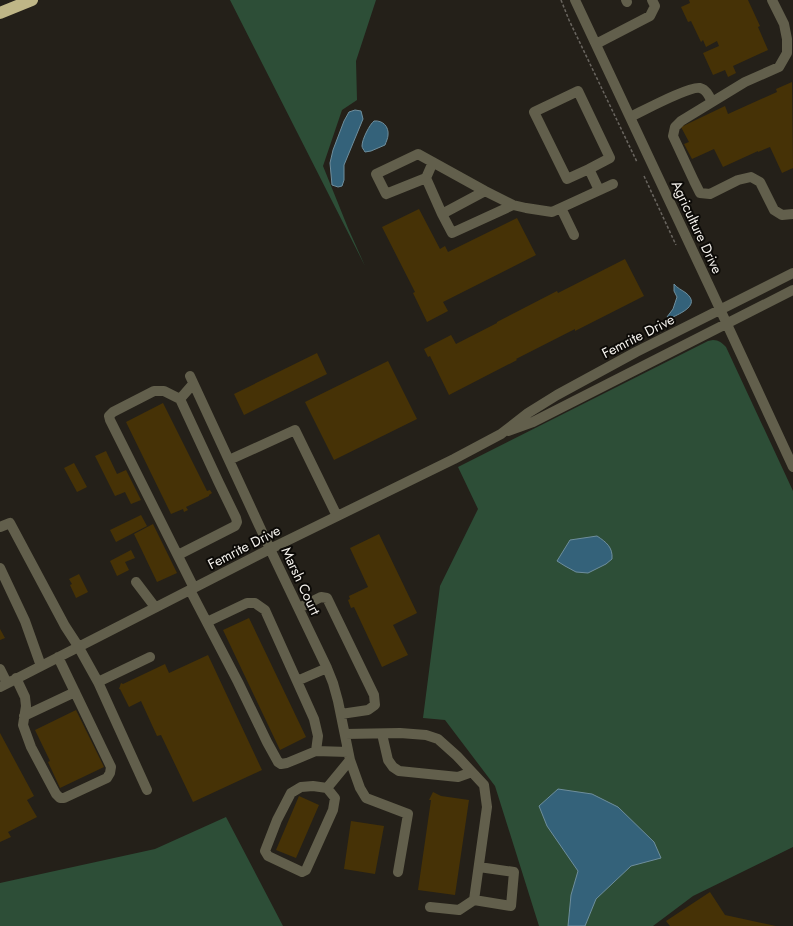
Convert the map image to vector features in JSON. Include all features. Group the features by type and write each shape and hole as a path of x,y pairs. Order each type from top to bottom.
{"highway":[{"path":"0,13 32,0"}],"street":[{"name":"Agriculture Drive","path":"575,0 793,467"},
{"path":"596,44 650,16 655,6 652,0"},
{"path":"772,0 784,24 787,38 787,53 779,66 745,82 681,121 675,127 673,136 700,193 710,194 738,180 751,177 760,182 774,210 782,215 793,214"},
{"path":"630,117 683,92 700,88 707,91 712,102"},
{"path":"578,91 610,158 589,169 567,179 534,112 578,91"},
{"path":"433,162 426,178 386,194 376,174 418,154 433,162 485,191 513,205 552,212 613,184"},
{"path":"589,169 599,190"},
{"path":"426,178 452,233 513,205"},
{"path":"442,214 485,191"},
{"path":"561,208 574,235"},
{"name":"Femrite Drive","path":"501,434 528,412 557,395 636,352 793,272"},
{"name":"Femrite Drive","path":"3,685 270,549 454,459 501,434 533,422 793,290"},
{"name":"Marsh Court","path":"180,399 192,380 334,683 349,756 360,788 366,798 408,814 398,872"},
{"path":"178,555 235,526 237,522 180,399 164,391 154,391 113,412 109,416 110,420 178,555 207,622 278,762 281,764 316,751 349,756 327,788"},
{"path":"229,460 294,430 337,516"},
{"path":"219,483 236,475"},
{"path":"0,527 10,522 65,626 98,682 147,790"},
{"path":"0,568 25,621 41,666"},
{"path":"136,582 155,607"},
{"path":"299,608 322,597 327,598 374,695 375,705 368,710 341,714"},
{"path":"207,622 247,603 255,603 265,610 314,719 318,736 316,751"},
{"path":"16,678 25,697 26,706 23,725 31,747 56,794 60,798 64,798 107,778 110,773 110,767 58,657"},
{"path":"98,682 150,657"},
{"path":"297,681 327,668"},
{"path":"0,669 3,685"},
{"path":"24,716 75,692"},
{"path":"345,734 400,733 426,735 438,739 457,756 484,785 487,807 474,900"},
{"path":"382,734 388,760 393,767 399,771 458,778 472,772"},
{"path":"313,786 327,788 335,798 333,810 306,870 302,872 268,856 266,851 277,820 291,793 301,787 313,786"},
{"path":"430,906 459,910 474,900 511,906 514,872 479,867"}],"path":[{"path":"561,0 569,20 637,162"},
{"path":"644,176 676,245"}],"green space":[{"path":"230,0 376,0 356,61 357,100 342,110 323,166 365,266"},
{"path":"708,341 719,341 726,347 793,491 793,847 693,896 653,926 539,926 495,786 445,720 423,718 440,586 478,509 458,467"},
{"path":"226,817 283,926 0,926 0,883 155,849"}],"water":[{"path":"355,110 361,111 363,119 344,165 344,180 342,186 338,187 332,185 330,163 333,150 344,121 349,112"},
{"path":"374,121 385,125 388,129 388,136 385,145 365,152 362,147 362,143 368,128"},
{"path":"674,284 690,297 691,301 688,308 671,318 667,317 673,309 677,297 674,291"},
{"path":"597,536 606,543 611,551 612,559 606,564 588,573 576,572 557,561 570,540"},
{"path":"558,789 592,794 618,807 654,842 661,858 631,866 596,899 585,926 568,926 571,895 578,871 547,826 539,806"}],"building":[{"path":"689,0 748,0 760,26 758,27 768,50 733,66 736,73 728,77 725,70 713,75 703,53 719,46 717,41 706,47 703,40 701,42 691,21 688,22 681,7 690,3"},
{"path":"792,82 793,168 782,173 770,147 723,167 714,149 692,159 684,144 689,142 681,127 725,106 728,114 777,92 776,89"},
{"path":"419,209 440,249 445,246 448,252 517,218 536,255 443,302 448,311 427,322 413,293 415,292 382,227"},
{"path":"625,259 644,296 575,331 575,329 449,395 430,356 428,357 424,349 451,335 456,344 557,291 558,293"},
{"path":"317,353 327,374 244,415 234,394"},
{"path":"388,361 417,419 334,460 305,402"},
{"path":"163,403 207,491 210,490 212,493 209,496 186,507 188,510 184,512 183,509 171,514 126,422"},
{"path":"106,451 117,474 126,470 141,500 131,504 125,492 115,496 95,456"},
{"path":"74,463 87,487 77,492 64,468"},
{"path":"141,515 147,526 116,542 110,530"},
{"path":"153,524 177,573 157,582 134,534"},
{"path":"379,534 417,613 393,625 408,655 382,667 354,607 351,608 348,600 350,599 349,596 368,587 350,548"},
{"path":"131,550 135,558 125,562 129,570 117,576 110,561"},
{"path":"79,574 88,592 76,598 69,579"},
{"path":"249,618 306,737 280,750 223,630"},
{"path":"0,629 5,638 0,640"},
{"path":"208,655 262,770 193,802 161,735 157,736 141,701 129,707 119,689 121,683 123,684 165,664 169,673"},
{"path":"76,710 104,767 60,788 48,762 50,761 35,730"},
{"path":"0,733 34,796 27,800 37,817 8,832 11,837 0,842"},
{"path":"433,792 441,796 469,800 455,895 418,890 431,800 429,800"},
{"path":"299,796 319,805 296,858 276,850"},
{"path":"351,821 384,826 375,874 344,869"},
{"path":"710,892 725,915 776,926 670,926 666,921"}]}
